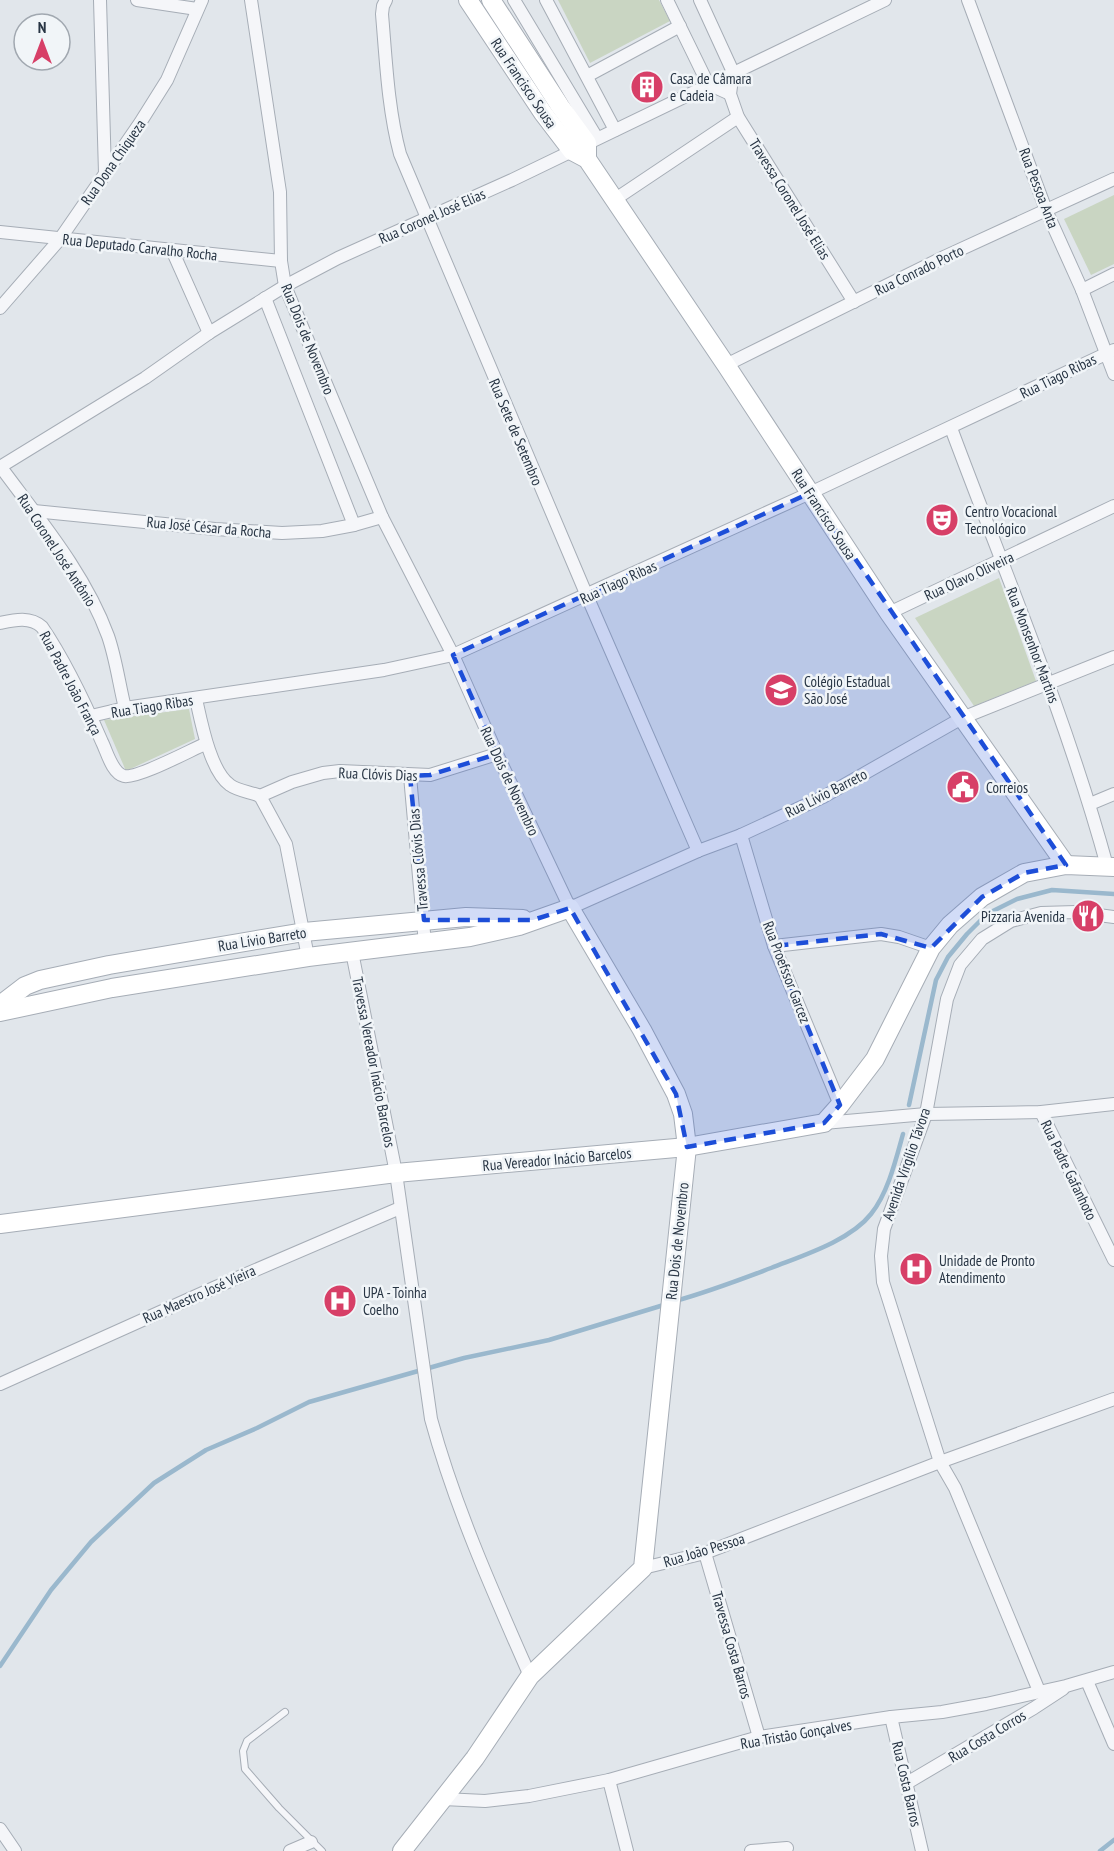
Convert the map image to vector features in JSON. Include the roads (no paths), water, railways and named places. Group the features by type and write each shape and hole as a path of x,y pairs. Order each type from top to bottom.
{"street":[{"path":"100,0 105,173"},
{"path":"137,0 200,5"},
{"name":"Rua Dois de Novembro","path":"251,0 280,192 281,261 285,286 382,516 453,656 570,908 642,1030 676,1094 683,1114 687,1147 643,1568"},
{"name":"Rua Sete de Setembro","path":"386,0 382,14 395,133 400,154 586,596 698,851"},
{"name":"Rua Francisco Sousa","path":"468,0 520,61"},
{"name":"Rua Francisco Sousa","path":"491,0 520,61 551,109 586,148"},
{"name":"Rua Francisco Sousa","path":"514,0 614,200 889,613 1066,865"},
{"path":"546,0 615,130"},
{"path":"667,0 708,84 730,94"},
{"path":"700,0 733,72"},
{"name":"Rua Coronel José Elias","path":"0,467 145,378 209,333 265,298 338,258 586,148 615,130 885,0"},
{"name":"Rua Pessoa Anta","path":"968,0 1046,210 1110,352 1114,374"},
{"name":"Rua Dona Chiqueza","path":"0,308 60,239 140,123 167,80 200,5"},
{"path":"586,76 680,26"},
{"name":"Travessa Coronel José Elias","path":"733,72 730,94 738,117 854,302"},
{"path":"614,200 738,117"},
{"name":"Rua Conrado Porto","path":"726,365 945,256 1114,179"},
{"name":"Rua Deputado Carvalho Rocha","path":"0,232 281,261"},
{"path":"172,250 209,333"},
{"path":"1082,290 1114,274"},
{"path":"265,298 354,525"},
{"name":"Rua Tiago Ribas","path":"91,716 124,708 384,670 453,656 951,428 1110,352"},
{"name":"Rua Monsenhor Martins","path":"951,428 1049,683 1111,866"},
{"name":"Rua Coronel José Antônio","path":"0,467 34,511 86,588 108,638 124,708"},
{"name":"Rua Olavo Oliveira","path":"889,613 1114,506"},
{"name":"Rua José César da Rocha","path":"34,511 215,529 282,533 322,531 354,525 382,516"},
{"name":"Rua Padre João França","path":"0,623 28,620 42,627 91,716 112,765 124,776 144,772 206,744"},
{"name":"Rua Lívio Barreto","path":"0,1012 112,988 308,957 425,944 494,932 534,920 570,908 698,851 741,835 823,797 962,718 1114,657"},
{"path":"196,699 206,744 228,783 260,796 286,844 308,957"},
{"name":"Rua Clóvis Dias","path":"260,796 304,778 340,771 384,772 410,776 430,775 497,754"},
{"name":"Travessa Clóvis Dias","path":"410,776 425,944"},
{"path":"1090,804 1114,794"},
{"name":"Rua Proefssor Garcez","path":"741,835 774,946 840,1105"},
{"path":"824,1123 875,1059 931,948 950,925 982,897 1024,873 1066,865 1111,866"},
{"name":"Avenida Virgílio Távora","path":"1039,1691 955,1488 940,1462 883,1282 881,1256 884,1229 926,1114 947,999 960,965 982,939 1011,921 1041,913 1076,912 1114,917"},
{"name":"Rua Lívio Barreto","path":"0,1005 18,990 39,980 109,965 304,932 466,917 534,920"},
{"path":"774,946 881,934 899,937 931,948"},
{"name":"Travessa Vereador Inácio Barcelos","path":"352,952 396,1173 431,1419 442,1458 476,1547 530,1676"},
{"name":"Rua Vereador Inácio Barcelos","path":"0,1224 396,1173 687,1147 824,1123 926,1114 1041,1112 1114,1104"},
{"name":"Rua Padre Gafanhoto","path":"1041,1112 1114,1260"},
{"name":"Rua Maestro José Vieira","path":"0,1384 400,1208"},
{"name":"Rua João Pessoa","path":"402,1851 475,1758 530,1676 643,1568 705,1553 940,1462 1114,1399"},
{"name":"Travessa Costa Barros","path":"705,1553 759,1737"},
{"name":"Rua Tristão Gonçalves","path":"443,1799 502,1800 609,1780 759,1737 891,1717 942,1712 1088,1681 1114,1672"},
{"path":"1088,1681 1114,1744"},
{"name":"Rua Costa Corros","path":"907,1783 1034,1708 1066,1686"},
{"name":"Rua Costa Barros","path":"891,1717 922,1851"},
{"path":"609,1780 627,1851"},
{"path":"0,1829 15,1851"},
{"path":"290,1851 311,1842"},
{"path":"751,1851 787,1848"}],"lane":[{"path":"285,1712 247,1741 243,1750 243,1762 250,1778 322,1851"}],"waterway":[{"path":"909,1105 936,980 948,957 967,934 987,914 1017,899 1052,890 1114,894"},
{"path":"675,1301 723,1286 824,1247 862,1224 882,1196 891,1176 903,1134"},
{"path":"0,1666 51,1590 91,1542 154,1483 206,1450 309,1402 464,1358 549,1340 667,1304"},
{"path":"1100,1851 1114,1840"}],"place":[{"name":"Casa de Câmara e Cadeia","path":"647,87"},
{"name":"Centro Vocacional Tecnológico","path":"942,520"},
{"name":"Colégio Estadual São José","path":"781,690"},
{"name":"Correios","path":"963,787"},
{"name":"Pizzaria Avenida","path":"1088,916"},
{"name":"Unidade de Pronto Atendimento","path":"916,1269"},
{"name":"UPA - Toinha Coelho","path":"340,1301"}]}
